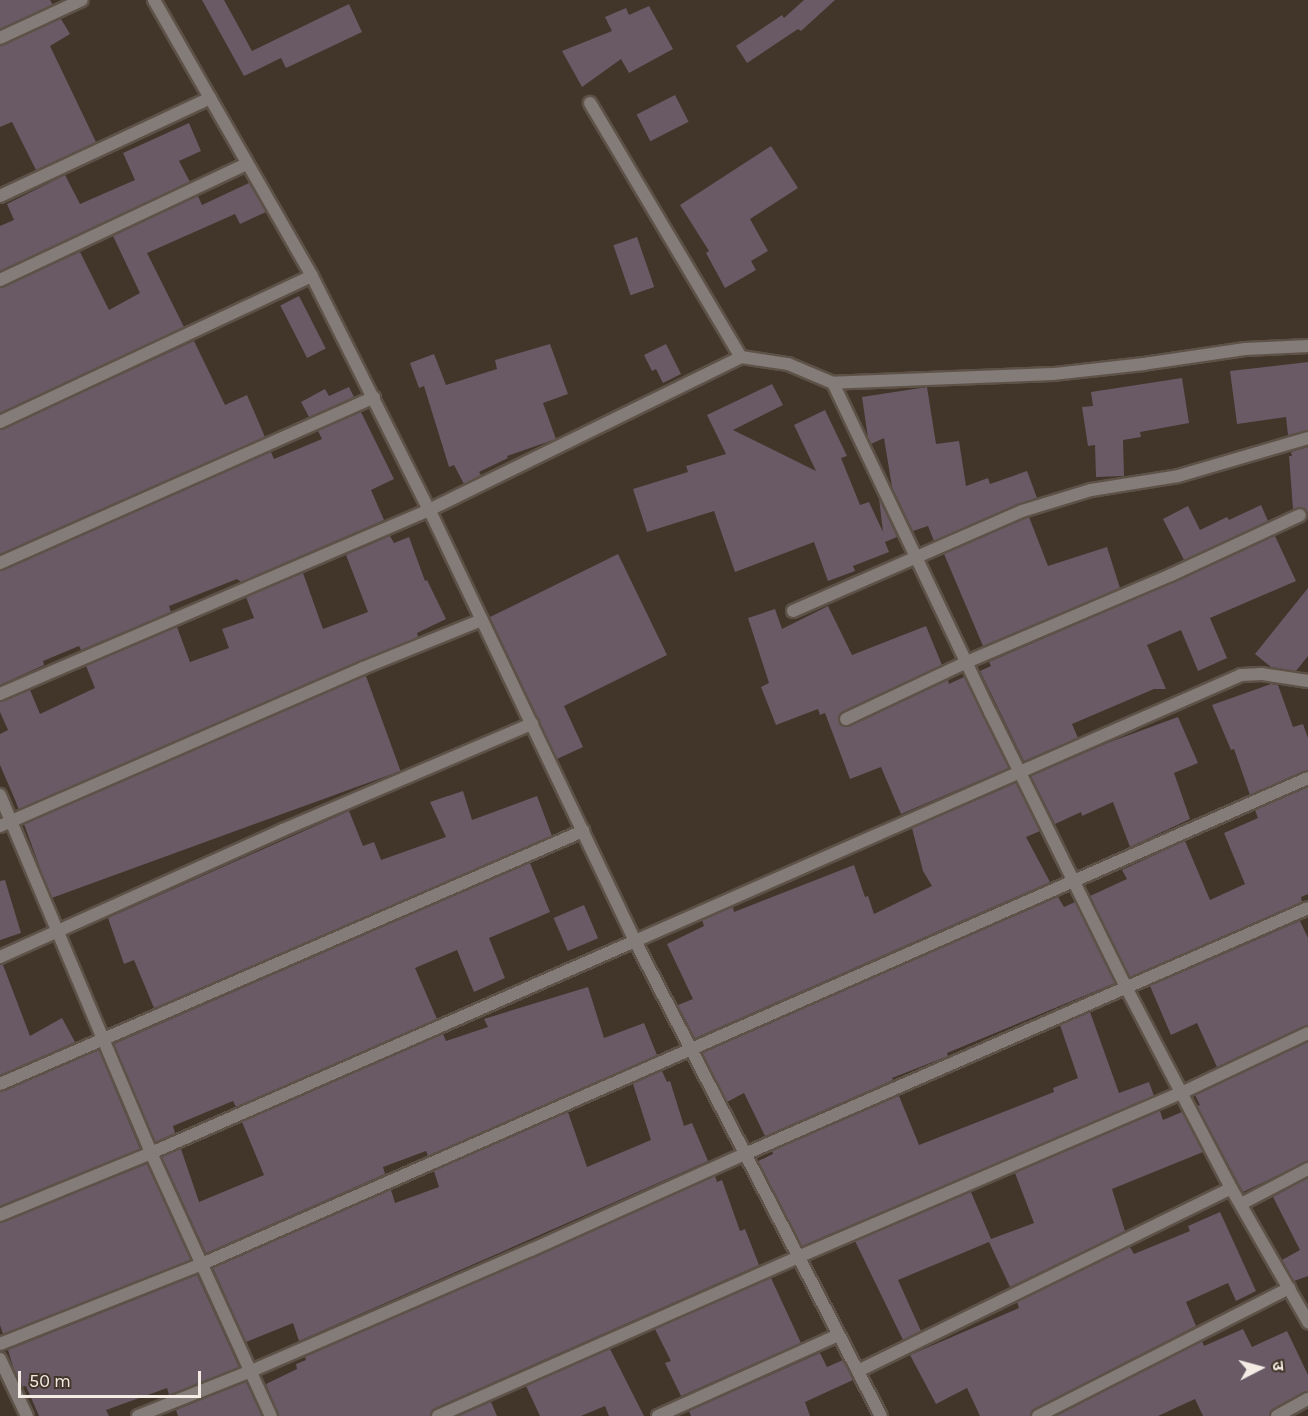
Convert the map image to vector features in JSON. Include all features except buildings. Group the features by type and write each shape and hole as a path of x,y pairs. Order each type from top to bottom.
{"street":[{"path":"0,38 82,0"},
{"path":"154,0 312,276 374,397 635,940 838,1335 860,1370 877,1415"},
{"path":"0,196 210,98"},
{"path":"590,103 741,357"},
{"path":"0,280 248,164"},
{"path":"0,422 312,276"},
{"path":"0,694 429,510 741,357 788,364 833,383 1053,374 1144,364 1245,349 1308,346"},
{"path":"833,383 966,662 1127,989 1231,1188 1306,1316"},
{"path":"0,563 374,397"},
{"path":"793,611 1034,507 1091,490 1178,476 1308,438"},
{"path":"846,719 966,662 1171,575 1300,515"},
{"path":"6,824 363,668 482,620"},
{"path":"0,1215 151,1153 1241,675 1262,674 1308,681"},
{"path":"0,957 283,830 532,724"},
{"path":"0,1344 202,1264 1308,778"},
{"path":"0,795 6,824 58,931 151,1153 271,1416"},
{"path":"0,1084 583,831"},
{"path":"138,1416 251,1371 531,1250 1308,908"},
{"path":"438,1416 798,1257 1181,1093 1308,1033"},
{"path":"1241,1204 1308,1169"},
{"path":"860,1370 1231,1188"},
{"path":"1038,1416 1289,1288"},
{"path":"658,1416 838,1335"},
{"path":"0,1359 27,1416"},
{"path":"1277,1416 1308,1400"}]}
